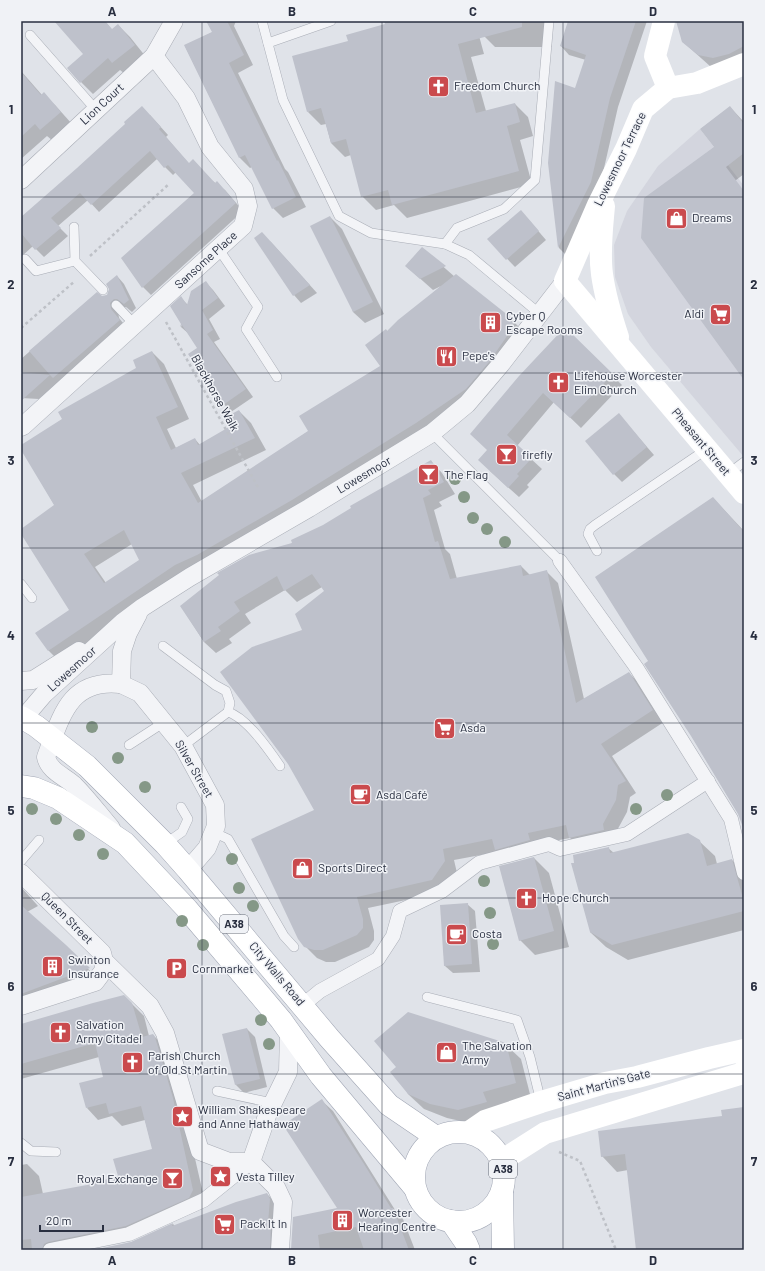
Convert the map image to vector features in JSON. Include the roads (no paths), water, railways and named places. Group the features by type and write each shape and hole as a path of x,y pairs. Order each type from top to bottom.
{"main road":[{"path":"664,21 654,56 668,88 697,82 744,64"},
{"name":"Lowesmoor Terrace","path":"565,281 598,205 626,149 643,109 668,88"},
{"path":"606,188 601,242 602,273 607,303 622,348"},
{"name":"Pheasant Street","path":"565,281 707,449 736,468 744,493"},
{"name":"City Walls Road","path":"22,719 87,766 165,844 303,1005 330,1039 389,1105 436,1137"},
{"name":"A38","path":"21,786 34,788 58,798 125,843 187,909 281,1020 321,1076 414,1187 420,1201 435,1216 451,1222 468,1221 478,1218 493,1206 502,1192"},
{"name":"Saint Martin's Gate","path":"469,1132 485,1121 541,1102 605,1083 637,1077 744,1050"},
{"path":"501,1161 545,1132 740,1074 744,1071"},
{"name":"A38","path":"414,1187 415,1162 421,1150 436,1137 452,1132 469,1132 486,1140 494,1148 501,1161 504,1177 502,1192 502,1250"},
{"path":"451,1222 466,1243 469,1250"}],"street":[{"name":"Lion Court","path":"21,180 154,56 174,21"},
{"name":"Sansome Place","path":"21,427 243,226 248,206 244,189 210,147 186,98 154,56"},
{"name":"Lowesmoor","path":"21,682 33,680 190,577 309,508 432,433 467,404 565,281"},
{"path":"560,561 636,667 731,819 744,872"},
{"path":"121,684 122,651 128,633 143,607"},
{"name":"Lowesmoor","path":"22,719 44,694 123,622"},
{"name":"Silver Street","path":"52,740 62,715 72,699 89,687 98,684 121,684 140,693 183,746 215,805 216,826 206,848 188,870"},
{"path":"52,740 46,757 47,762 55,772 73,784 125,843"},
{"path":"303,1005 320,991 378,959 393,936 400,911 442,891 479,863 549,844 560,850 627,834 708,781"},
{"name":"Queen Street","path":"21,873 102,953 104,961 150,1006 165,1032 200,1151 228,1162 251,1162"},
{"path":"21,1006 95,982 104,970 104,961"},
{"path":"50,1250 129,1234 204,1200 251,1162 272,1103 288,1072 289,1033"},
{"path":"251,1162 276,1186 283,1202 280,1250"}],"lane":[{"path":"262,21 283,100 339,216 371,233 445,244 469,255 540,314"},
{"path":"268,43 331,21"},
{"path":"445,244 457,228 504,209 535,180 549,21"},
{"path":"30,35 96,110"},
{"path":"74,226 80,266 103,290"},
{"path":"218,248 258,308 246,329 277,377"},
{"path":"25,259 36,271 80,266"},
{"path":"116,305 134,324"},
{"path":"432,433 560,561"},
{"path":"597,551 588,534 590,529 707,449"},
{"path":"21,584 32,598"},
{"path":"164,646 215,685 226,691 230,703 228,712 183,746"},
{"path":"228,712 232,713 250,727 280,766"},
{"path":"129,745 163,723"},
{"path":"165,844 182,832 188,819 181,807"},
{"path":"213,832 228,839 284,936 294,947"},
{"path":"21,862 39,840"},
{"path":"426,997 517,1020 530,1057 541,1102"},
{"path":"217,1091 272,1103"},
{"path":"21,1143 31,1151 56,1152"}],"place":[{"name":"Freedom Church","path":"438,86"},
{"name":"Dreams","path":"676,218"},
{"name":"Aldi","path":"720,314"},
{"name":"Cyber Q Escape Rooms","path":"491,323"},
{"name":"Pepe's","path":"446,356"},
{"name":"Lifehouse Worcester Elim Church","path":"559,383"},
{"name":"firefly","path":"506,455"},
{"name":"The Flag","path":"428,475"},
{"name":"Asda","path":"444,728"},
{"name":"Asda Café","path":"361,795"},
{"name":"Sports Direct","path":"303,868"},
{"name":"Hope Church","path":"527,898"},
{"name":"Costa","path":"456,934"},
{"name":"Swinton Insurance","path":"53,967"},
{"name":"Cornmarket","path":"176,969"},
{"name":"Salvation Army Citadel","path":"61,1032"},
{"name":"The Salvation Army","path":"446,1053"},
{"name":"Parish Church of Old St Martin","path":"132,1063"},
{"name":"William Shakespeare and Anne Hathaway","path":"183,1117"},
{"name":"Vesta Tilley","path":"221,1177"},
{"name":"Royal Exchange","path":"173,1179"},
{"name":"Worcester Hearing Centre","path":"342,1220"},
{"name":"Pack It In","path":"225,1224"}]}
